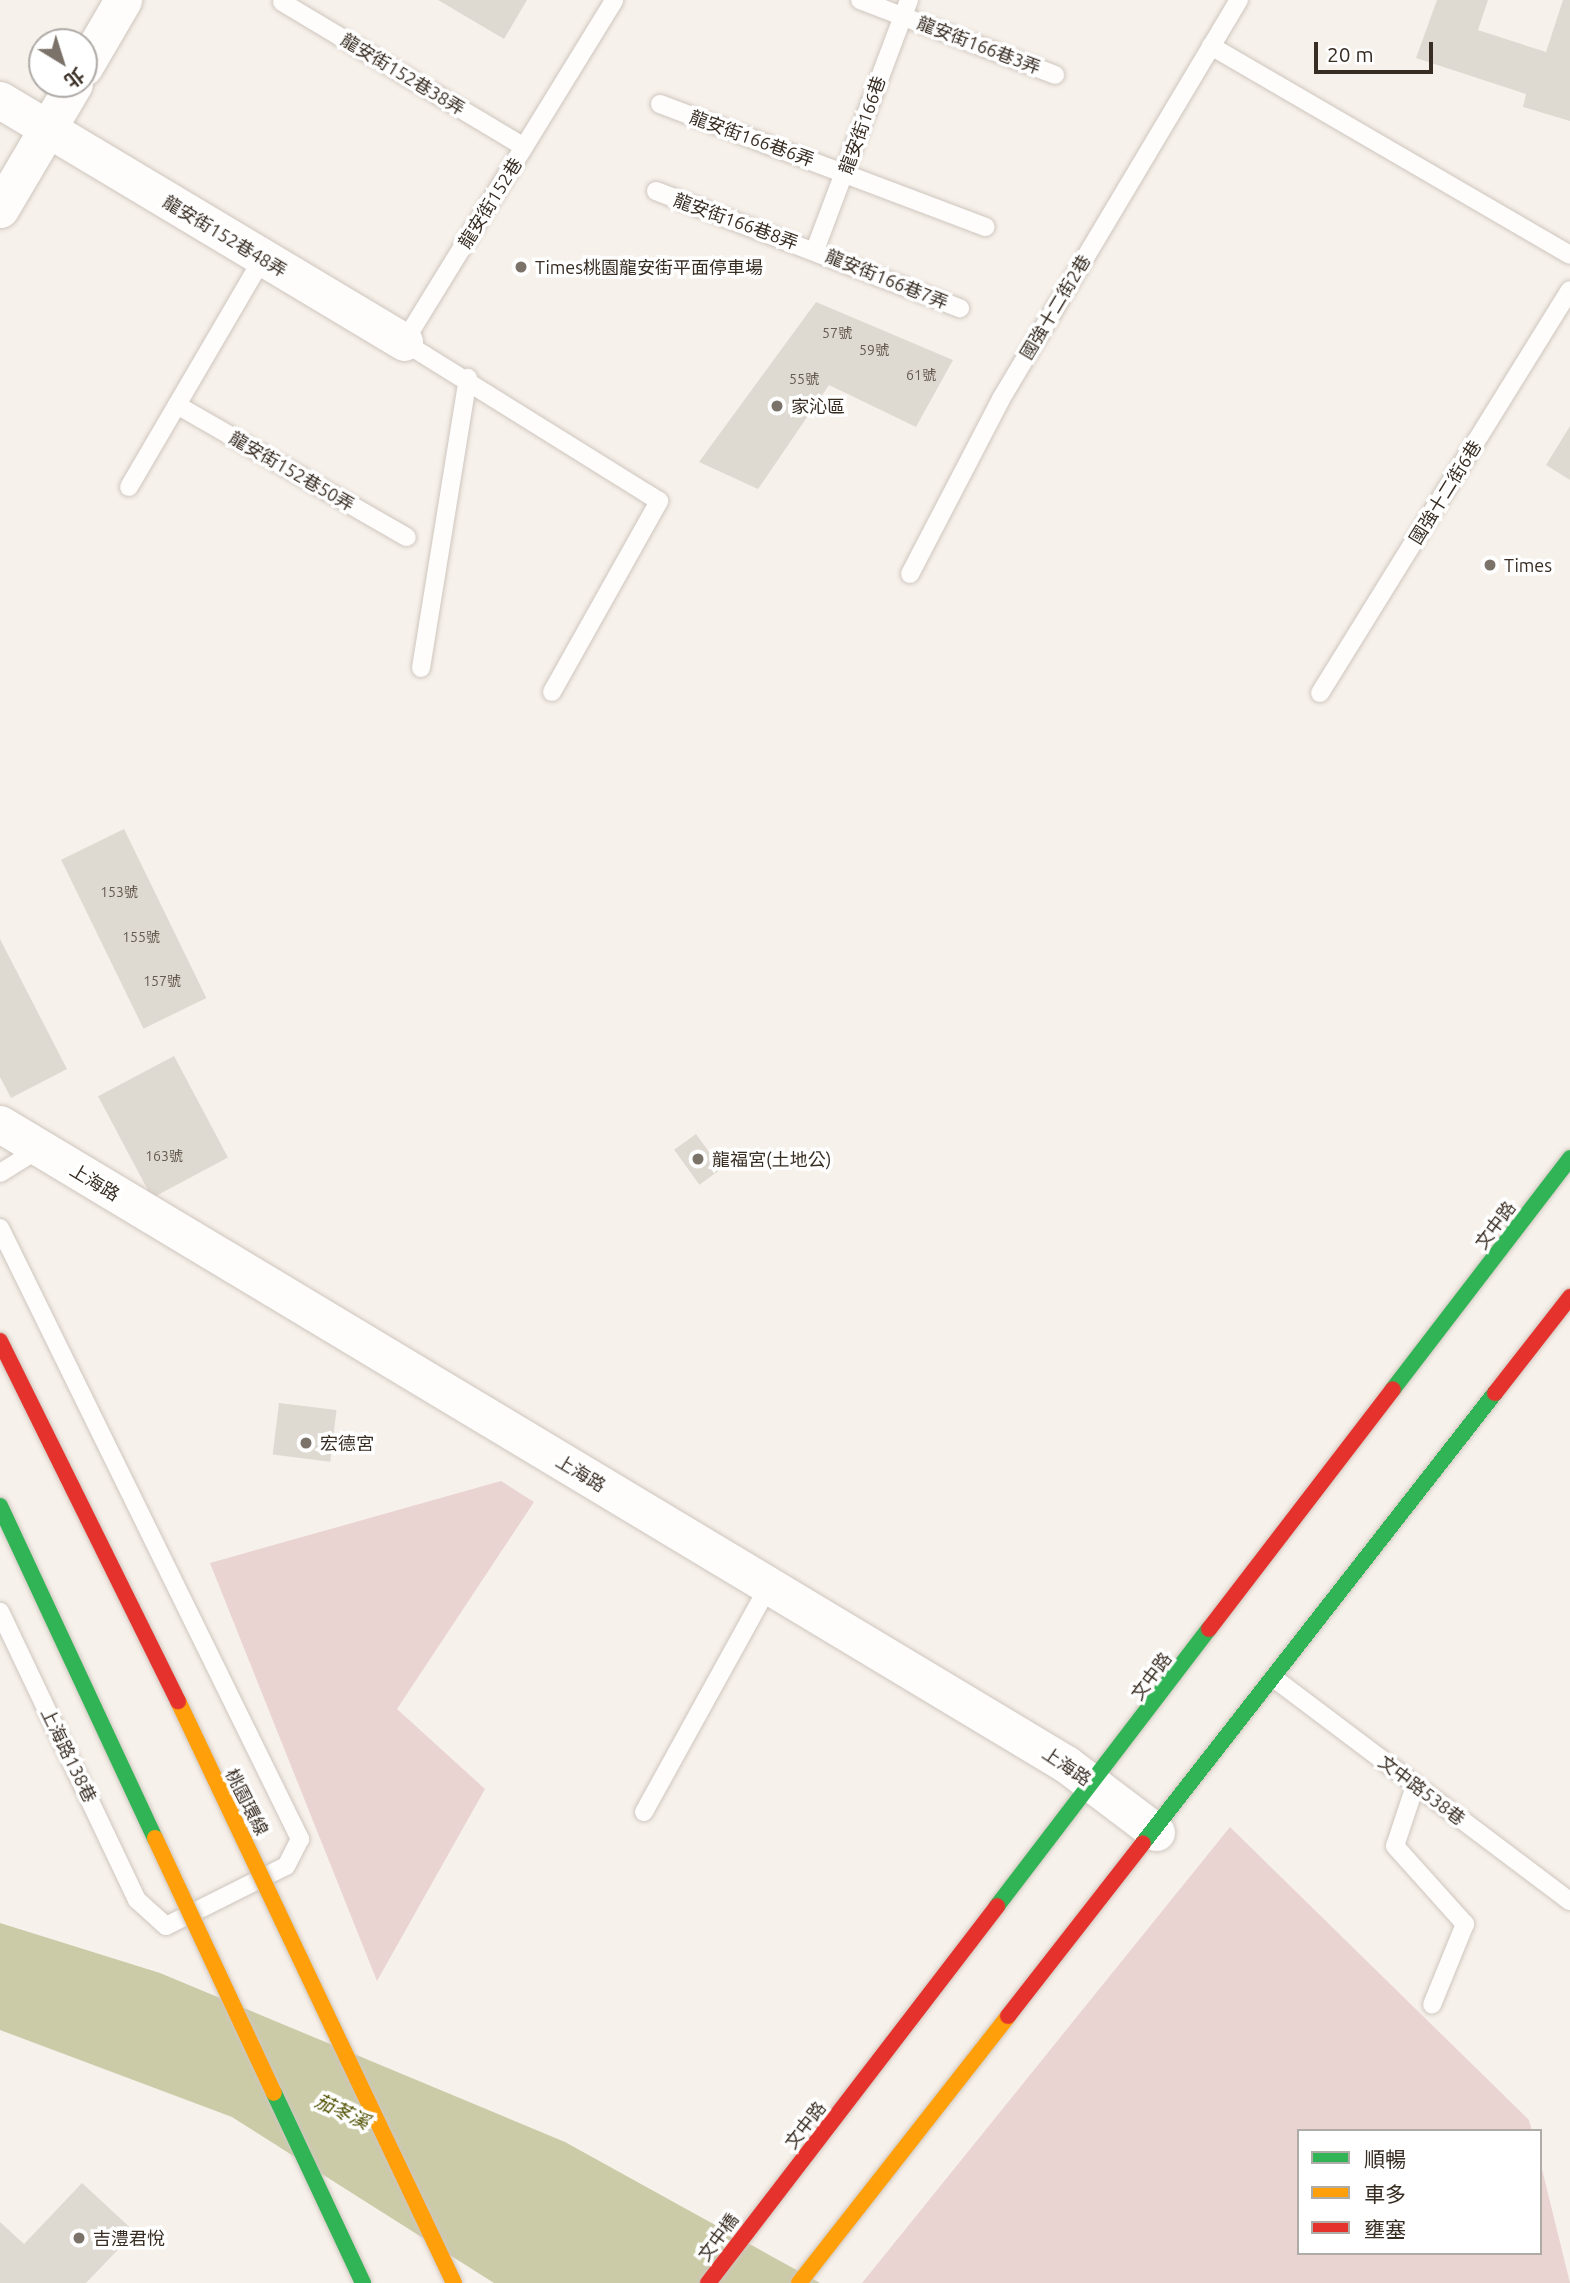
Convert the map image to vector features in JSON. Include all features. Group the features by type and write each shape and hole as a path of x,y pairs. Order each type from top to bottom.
{"main road":[{"name":"文中路","path":"760,2215 1570,1158"},
{"path":"799,2283 1156,1832 1570,1297"},
{"name":"桃園環線","path":"0,1341 287,1923 454,2283"},
{"path":"0,1506 363,2283"},
{"name":"文中橋","path":"708,2283 760,2215"}],"street":[{"path":"98,42 123,0"},
{"path":"0,209 65,98"},
{"name":"龍安街152巷48弄","path":"0,100 404,342"},
{"name":"上海路","path":"0,1124 1092,1783 1156,1832"}],"lane":[{"name":"龍安街152巷","path":"404,342 614,0"},
{"name":"龍安街166巷3弄","path":"860,0 906,8 1055,75"},
{"name":"國強十二街2巷","path":"909,575 1001,399 1239,0"},
{"name":"龍安街152巷38弄","path":"282,2 524,147"},
{"name":"龍安街166巷","path":"815,250 906,8"},
{"path":"1212,46 1570,254"},
{"name":"龍安街166巷6弄","path":"660,104 986,227"},
{"name":"龍安街166巷8弄","path":"656,191 815,250"},
{"name":"龍安街166巷7弄","path":"815,250 960,308"},
{"path":"129,487 262,259"},
{"name":"國強十二街6巷","path":"1320,694 1570,290"},
{"path":"404,342 468,378 659,501 552,692"},
{"path":"422,668 468,378"},
{"name":"龍安街152巷50弄","path":"177,405 407,537"},
{"path":"0,1173 40,1149"},
{"name":"上海路138巷","path":"0,1228 300,1839 286,1866 166,1926 137,1900 0,1612"},
{"path":"644,1812 769,1586"},
{"name":"文中路538巷","path":"1275,1679 1570,1901"},
{"path":"1415,1786 1395,1846 1465,1924 1432,2005"}],"shaded area":[{"path":"501,1481 534,1502 397,1709 485,1789 377,1981 210,1563"},
{"path":"1230,1827 1529,2120 1531,2129 1297,2129 1297,2255 1542,2255 1542,2169 1570,2283 862,2283"}],"water":[{"name":"茄苳溪","path":"0,1923 160,1973 565,2142 820,2283 494,2283 232,2117 0,2030"}],"building":[{"path":"438,0 527,0 504,39"},
{"path":"1437,0 1488,0 1478,30 1546,52 1563,0 1570,0 1570,121 1523,107 1526,94 1416,58"},
{"name":"家沁區","path":"816,302 953,360 916,427 829,385 758,489 699,462"},
{"path":"1570,426 1570,480 1546,465"},
{"path":"124,829 206,998 143,1029 61,860"},
{"path":"0,939 67,1069 11,1098 0,1077"},
{"path":"174,1056 228,1158 152,1198 98,1096"},
{"name":"龍福宮(土地公)","path":"696,1134 721,1169 699,1185 674,1150"},
{"name":"宏德宮","path":"279,1403 337,1410 330,1462 273,1455"},
{"name":"吉澧君悅","path":"82,2183 135,2232 86,2283 0,2283 0,2222 24,2244"}],"traffic: fast":[{"path":"1393,1389 1570,1158"},
{"path":"1143,1843 1495,1393"},
{"path":"0,1506 155,1838"},
{"path":"997,1906 1209,1629"},
{"path":"274,2093 363,2283"}],"traffic: slow":[{"path":"178,1701 454,2283"},
{"path":"155,1838 274,2093"},
{"path":"799,2283 1008,2016"}],"traffic: jam":[{"path":"1495,1393 1570,1297"},
{"path":"0,1341 178,1701"},
{"path":"1209,1629 1393,1389"},
{"path":"1008,2016 1143,1843"},
{"path":"708,2283 997,1906"}],"place":[{"name":"Times桃園龍安街平面停車場","path":"521,267"},
{"name":"家沁區","path":"777,406"},
{"name":"Times","path":"1490,565"},
{"name":"龍福宮(土地公)","path":"698,1159"},
{"name":"宏德宮","path":"306,1443"},
{"name":"吉澧君悅","path":"79,2238"}]}
